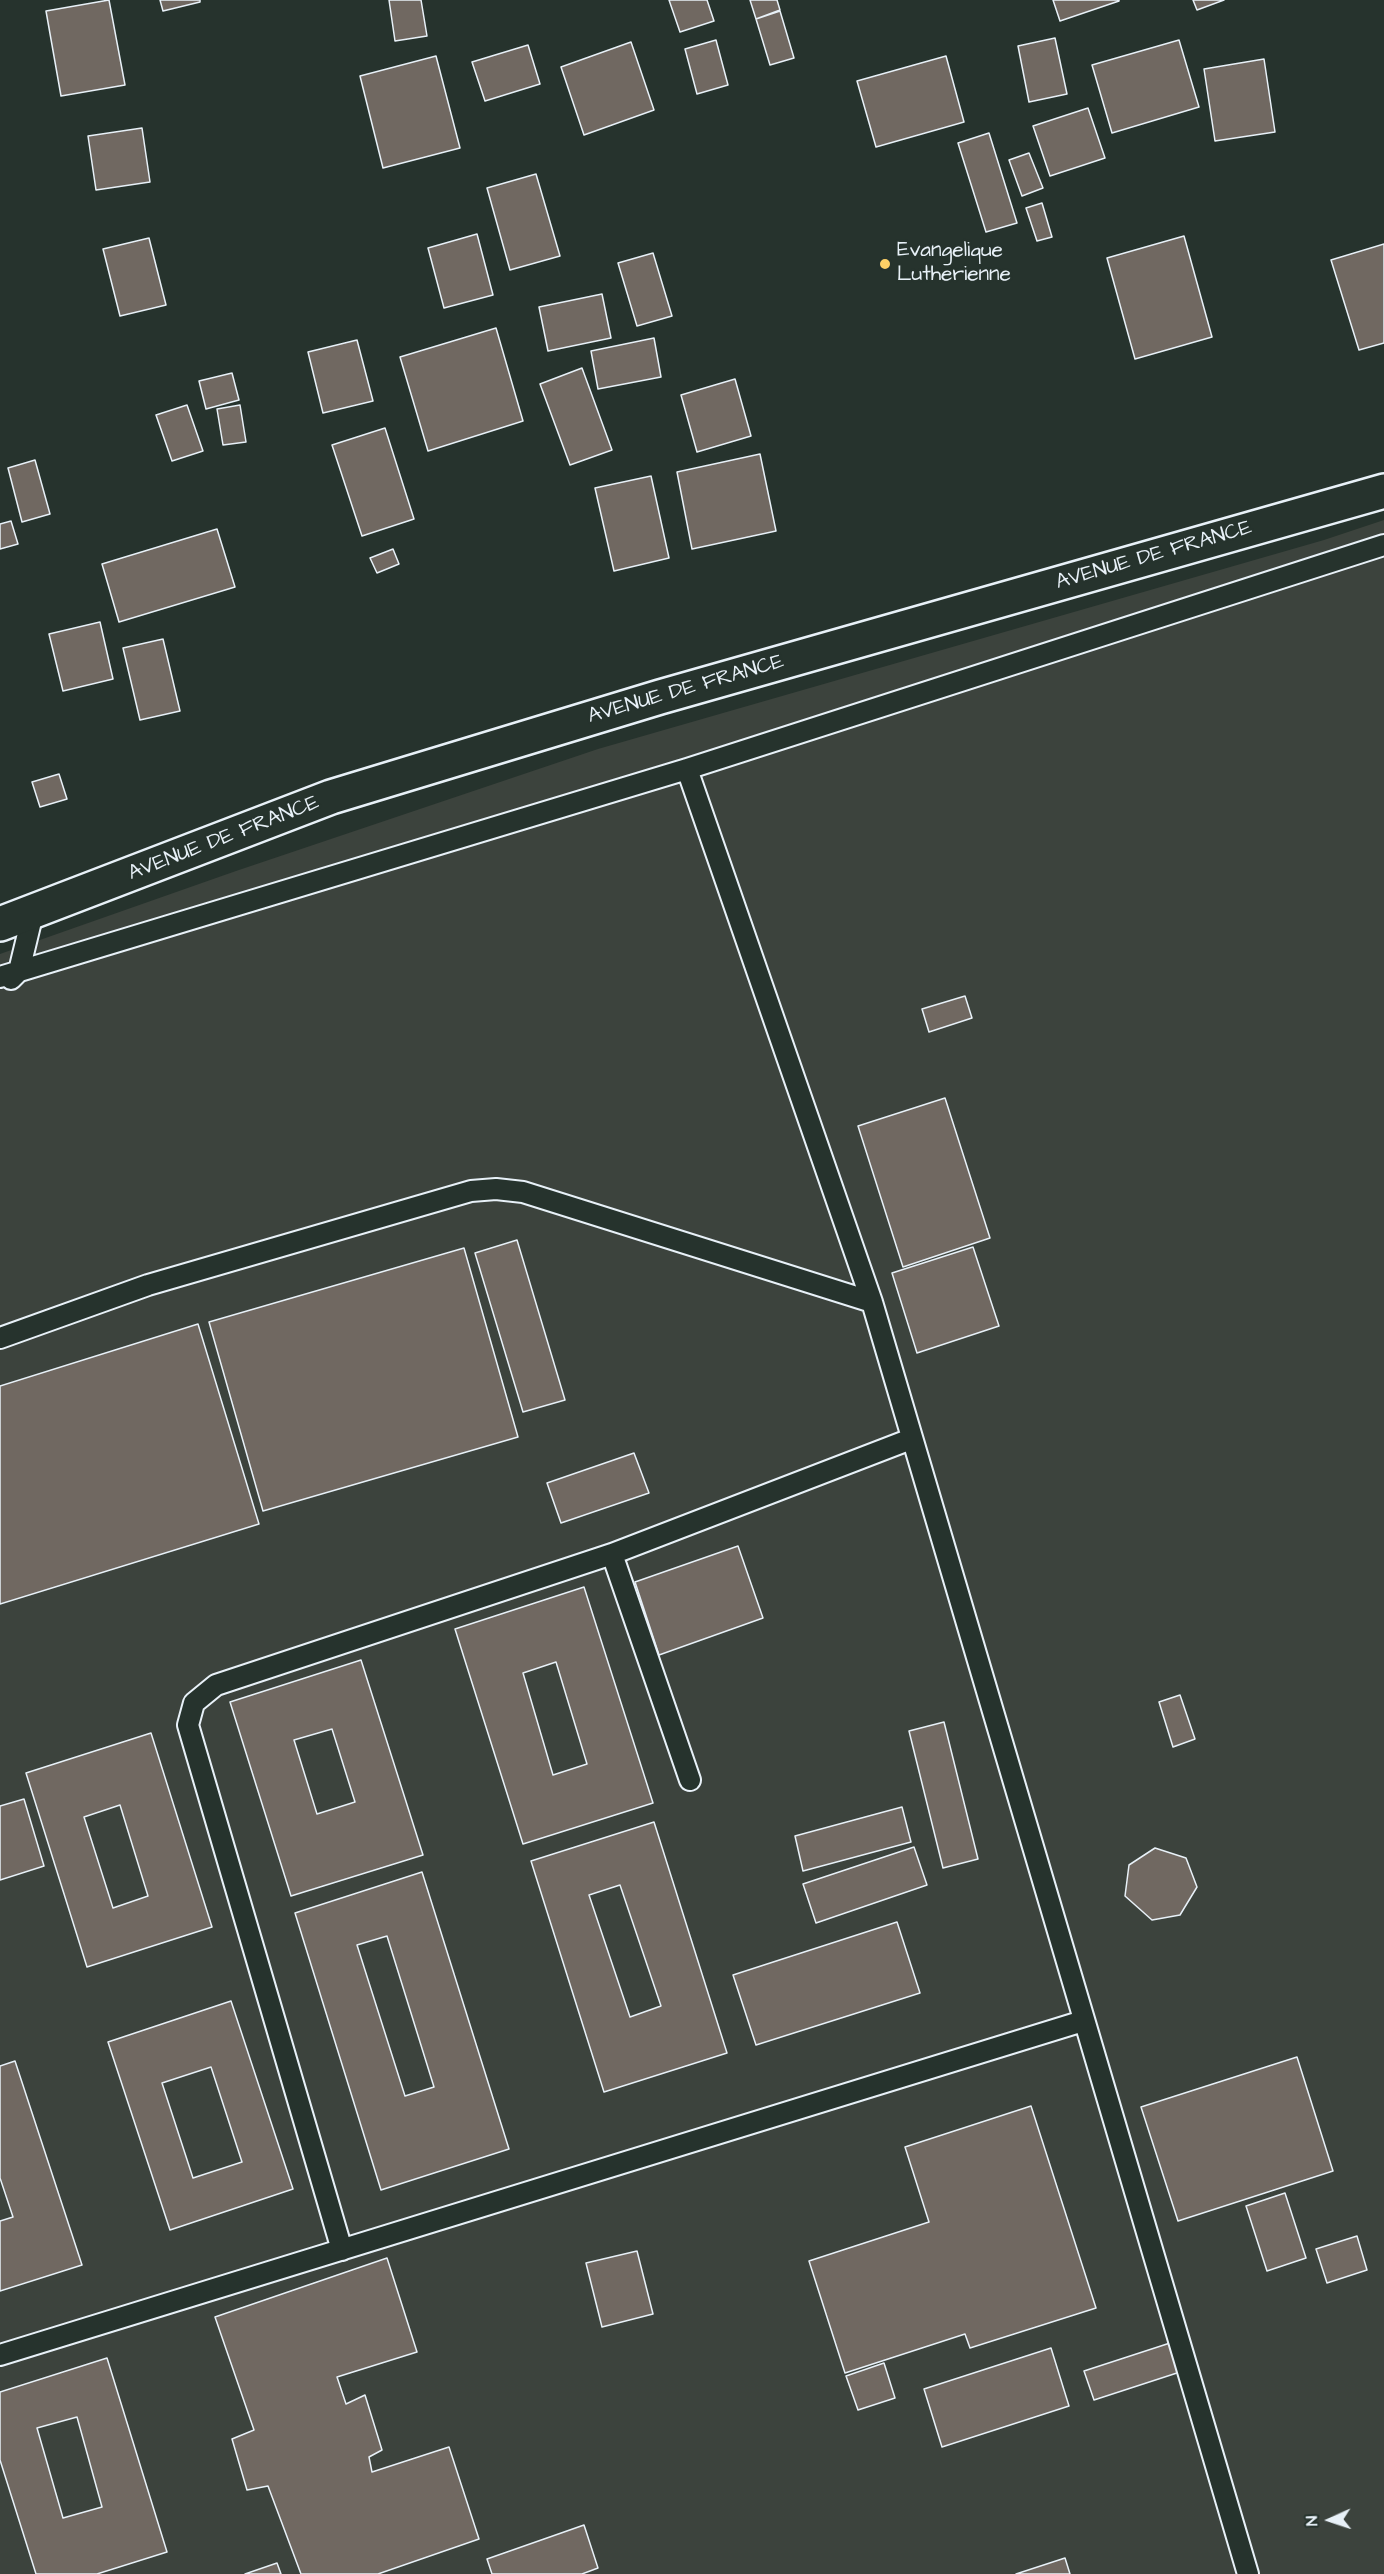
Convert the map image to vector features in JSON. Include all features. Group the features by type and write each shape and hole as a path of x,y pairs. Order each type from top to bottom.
{"street":[{"name":"AVENUE DE FRANCE","path":"0,924 331,797 660,697 1384,491"}],"lane":[{"path":"0,977 687,769 1384,545"},
{"path":"687,769 872,1302 1248,2574"},
{"path":"0,988 19,971 33,913"},
{"path":"0,1338 148,1285 471,1191 496,1189 523,1192 872,1302"},
{"path":"342,2250 188,1725 194,1703 216,1685 612,1554 911,1439"},
{"path":"612,1554 690,1780"},
{"path":"0,2355 1083,2021"}],"shaded area":[{"path":"1384,520 1384,2574 0,2574 0,954 236,871 598,749 1324,540"}],"building":[{"path":"109,0 125,85 61,96 46,11"},
{"path":"160,0 200,0 200,2 163,11"},
{"path":"389,0 421,0 427,36 395,41"},
{"path":"669,0 707,0 714,21 680,32"},
{"path":"750,0 777,0 780,10 756,19"},
{"path":"1053,0 1119,0 1119,1 1060,21"},
{"path":"1193,0 1224,0 1197,10"},
{"path":"780,11 794,58 770,65 756,19"},
{"path":"1055,38 1067,94 1029,102 1018,46"},
{"path":"716,40 728,85 697,94 685,49"},
{"path":"1179,40 1199,107 1112,133 1092,65"},
{"path":"631,42 654,110 584,135 561,67"},
{"path":"528,45 540,84 485,101 472,62"},
{"path":"436,56 460,148 383,168 360,76"},
{"path":"946,56 964,122 876,147 857,81"},
{"path":"1264,59 1275,132 1215,141 1204,69"},
{"path":"1088,108 1105,158 1050,176 1033,126"},
{"path":"142,128 150,182 96,190 88,136"},
{"path":"989,133 1017,223 986,232 958,143"},
{"path":"1029,153 1043,188 1022,196 1009,160"},
{"path":"536,174 560,256 510,270 487,188"},
{"path":"1042,203 1052,237 1037,241 1026,208"},
{"path":"477,234 493,295 444,308 428,248"},
{"path":"1184,236 1212,337 1135,359 1107,258"},
{"path":"149,238 166,305 120,316 103,249"},
{"path":"1384,244 1384,343 1359,350 1331,260"},
{"path":"653,253 672,316 637,326 618,263"},
{"path":"602,294 611,338 548,351 539,307"},
{"path":"496,328 523,421 428,451 400,357"},
{"path":"654,338 661,377 598,389 591,351"},
{"path":"357,340 373,401 323,413 308,352"},
{"path":"582,368 612,450 570,465 540,384"},
{"path":"232,373 239,400 206,409 199,381"},
{"path":"735,379 751,436 697,452 681,395"},
{"path":"187,405 203,451 172,461 156,415"},
{"path":"240,405 246,442 223,445 217,409"},
{"path":"385,428 414,519 362,536 332,445"},
{"path":"760,454 776,531 692,549 677,472"},
{"path":"35,460 50,514 22,522 8,468"},
{"path":"651,476 669,558 614,571 595,488"},
{"path":"11,521 18,544 0,549 0,524"},
{"path":"217,529 235,587 119,622 102,564"},
{"path":"393,549 399,564 377,573 370,558"},
{"path":"100,622 113,679 63,691 49,634"},
{"path":"163,639 180,711 140,720 123,648"},
{"path":"59,774 67,799 40,807 32,782"},
{"path":"965,996 972,1018 929,1032 922,1009"},
{"path":"945,1098 990,1238 903,1267 858,1126"},
{"path":"517,1240 565,1400 523,1412 475,1253"},
{"path":"973,1247 999,1326 917,1353 892,1273"},
{"path":"464,1248 518,1437 263,1511 209,1322"},
{"path":"198,1324 259,1524 0,1604 0,1386"},
{"path":"634,1453 649,1493 561,1523 547,1483"},
{"path":"738,1546 763,1618 659,1655 635,1582"},
{"path":"584,1587 653,1803 523,1844 455,1629","holes":["556,1662 587,1764 553,1775 523,1673"]},
{"path":"361,1660 423,1855 291,1896 230,1702","holes":["332,1729 355,1802 317,1814 294,1740"]},
{"path":"1180,1695 1195,1739 1173,1747 1159,1702"},
{"path":"944,1722 978,1859 943,1868 909,1731"},
{"path":"151,1733 212,1927 87,1967 26,1773","holes":["120,1805 148,1896 113,1908 84,1817"]},
{"path":"24,1799 44,1866 0,1880 0,1806"},
{"path":"902,1807 911,1842 803,1871 795,1836"},
{"path":"654,1822 727,2053 604,2092 531,1861","holes":["620,1885 661,2006 630,2017 589,1895"]},
{"path":"914,1847 927,1885 816,1923 803,1884"},
{"path":"1155,1848 1186,1858 1197,1887 1180,1915 1152,1920 1125,1896 1129,1865"},
{"path":"422,1872 509,2149 381,2190 295,1913","holes":["387,1936 434,2087 405,2096 357,1945"]},
{"path":"897,1922 920,1993 756,2045 733,1975"},
{"path":"231,2001 293,2189 170,2230 108,2042","holes":["211,2067 242,2162 193,2178 162,2083"]},
{"path":"1297,2057 1333,2171 1178,2221 1141,2107"},
{"path":"15,2061 82,2265 0,2291 0,2221 13,2217 0,2178 0,2066"},
{"path":"1031,2106 1096,2308 970,2348 965,2334 845,2373 809,2261 929,2222 905,2147"},
{"path":"1285,2193 1306,2258 1267,2271 1246,2206"},
{"path":"1357,2236 1367,2270 1327,2283 1316,2249"},
{"path":"637,2251 653,2314 602,2327 586,2263"},
{"path":"387,2258 417,2352 337,2377 346,2404 365,2395 382,2450 369,2457 372,2472 449,2447 479,2539 378,2574 301,2574 268,2486 247,2490 232,2439 254,2430 215,2317"},
{"path":"1170,2343 1180,2372 1094,2400 1084,2371"},
{"path":"1051,2348 1069,2406 942,2447 924,2389"},
{"path":"107,2358 167,2552 97,2574 36,2574 0,2460 0,2392","holes":["77,2417 102,2507 63,2518 37,2428"]},
{"path":"884,2363 895,2398 858,2410 846,2376"},
{"path":"584,2525 598,2568 582,2574 492,2574 487,2559"},
{"path":"1065,2558 1070,2574 1016,2574"},
{"path":"277,2563 281,2574 245,2574"}],"place":[{"name":"Evangelique Lutherienne","path":"885,264"}]}
